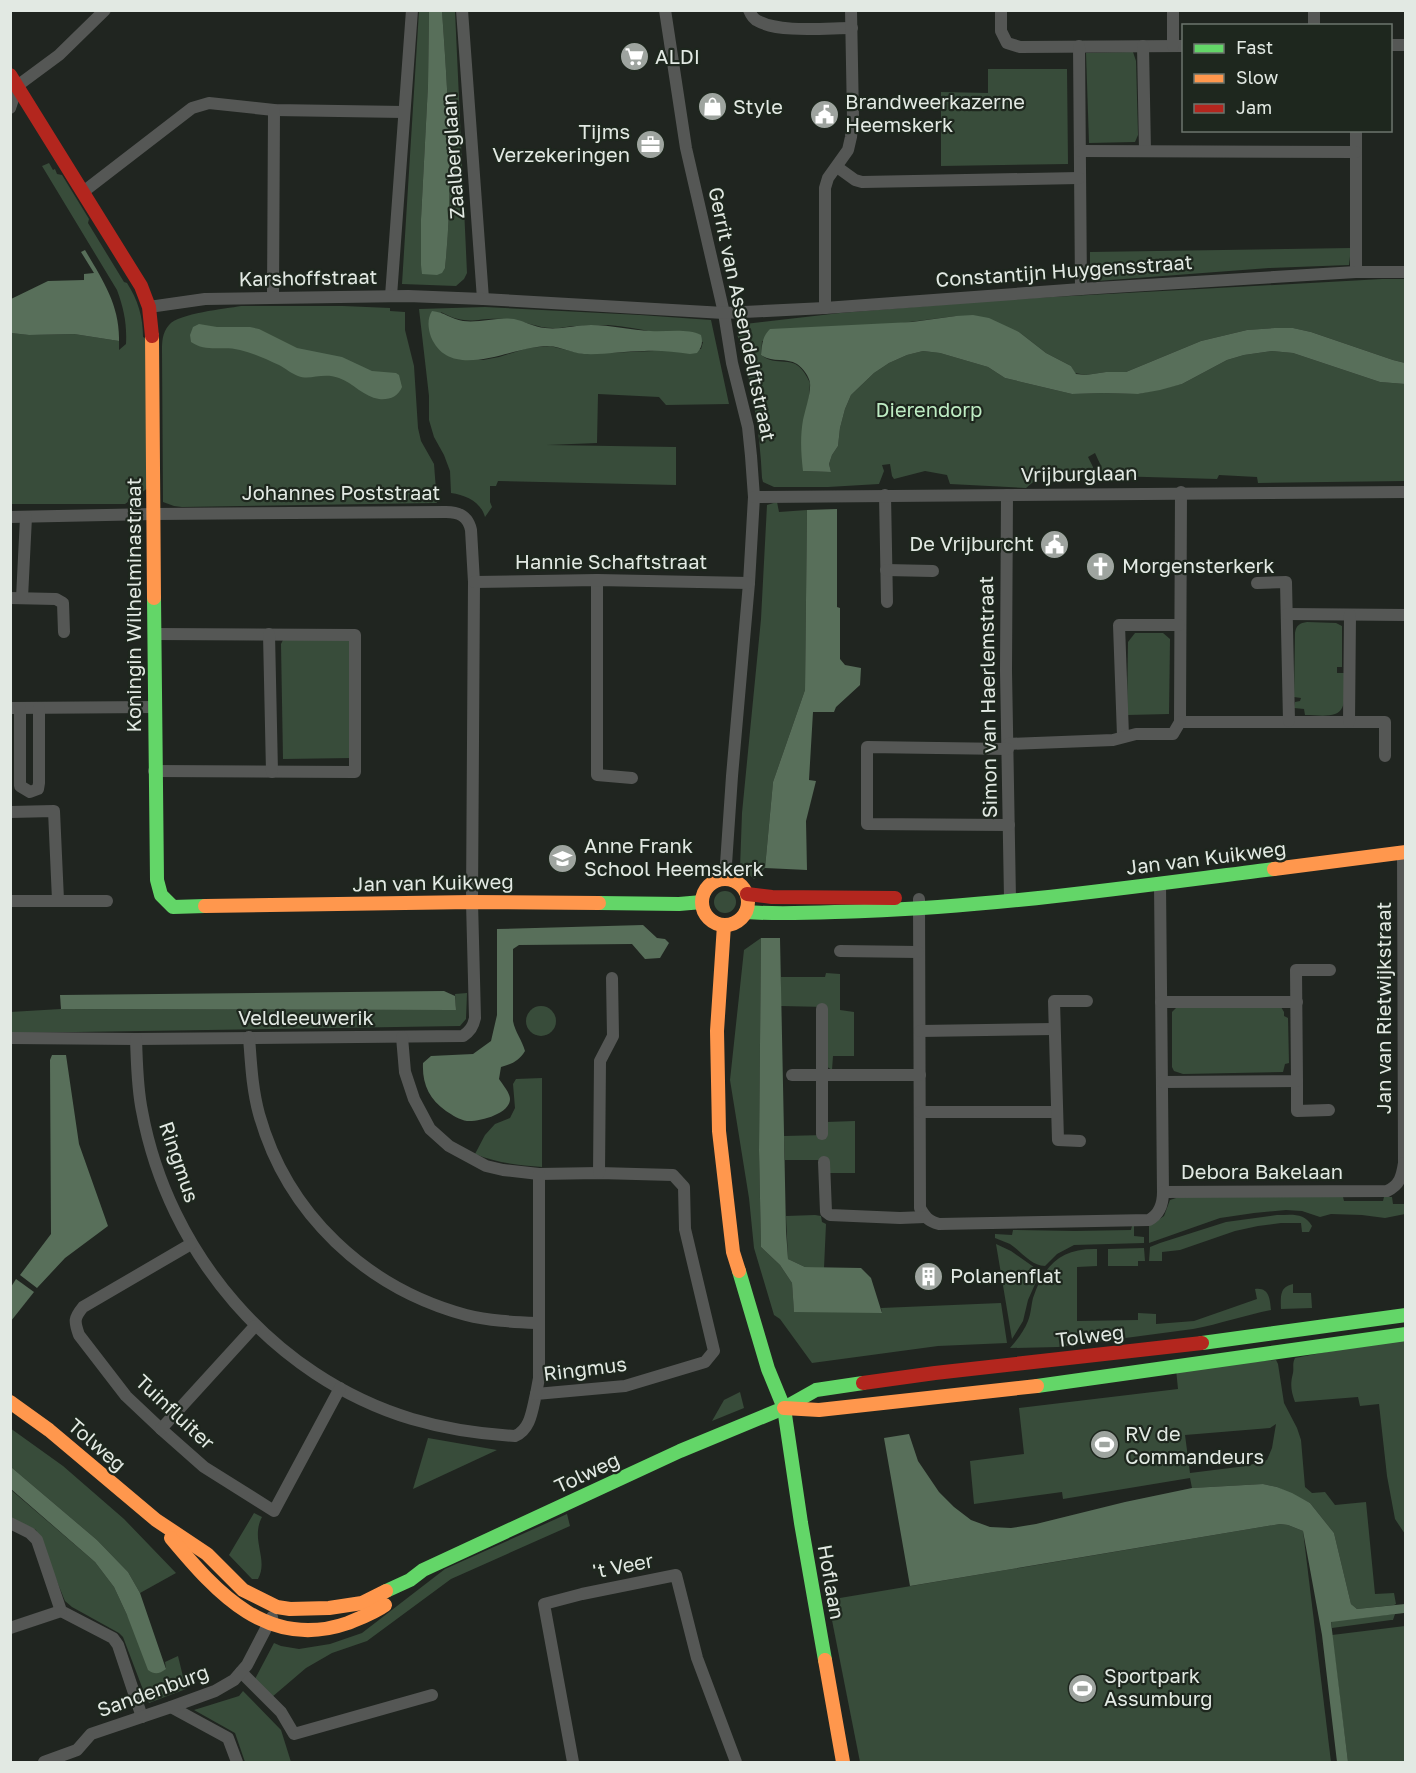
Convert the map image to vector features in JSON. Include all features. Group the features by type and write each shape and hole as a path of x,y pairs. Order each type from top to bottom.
{"street":[{"path":"13,84 58,55 105,10"},
{"path":"391,296 412,10"},
{"name":"Zaalberglaan","path":"462,10 483,299"},
{"name":"Gerrit van Assendelftstraat","path":"664,10 686,148 748,428 754,497 725,879"},
{"path":"749,10 755,20 770,26 852,28"},
{"path":"825,308 825,188 828,178 848,150 853,118 851,10"},
{"path":"1001,10 1001,31 1007,43 1020,47 1178,46 1173,10"},
{"path":"1079,46 1081,289"},
{"path":"1143,46 1145,151"},
{"path":"10,108 13,84"},
{"path":"13,84 84,192 141,286 149,307"},
{"path":"84,192 192,108 209,103 274,110 404,112"},
{"path":"273,297 274,110"},
{"path":"1356,132 1356,272"},
{"path":"1080,151 1356,152"},
{"path":"837,167 855,180 862,182 1079,178"},
{"name":"Constantijn Huygensstraat","path":"724,314 989,294 1356,272 1406,272"},
{"name":"Karshoffstraat","path":"149,307 205,298 391,296 483,299 724,314"},
{"name":"Koningin Wilhelminastraat","path":"149,307 152,330 154,514 154,771 157,882 165,902"},
{"path":"1009,825 867,824 867,747 1008,746 1113,740 1136,734 1173,734 1179,722 1181,492"},
{"name":"Vrijburglaan","path":"754,497 1406,492"},
{"path":"885,495 887,602"},
{"name":"Simon van Haerlemstraat","path":"1006,495 1010,900"},
{"name":"Johannes Poststraat","path":"10,517 456,512 464,516 471,530 474,582 472,902"},
{"path":"26,517 16,598 56,598 63,603 64,632"},
{"path":"886,570 933,571"},
{"path":"597,580 597,775 632,778"},
{"name":"Hannie Schaftstraat","path":"474,582 597,580 749,583"},
{"path":"1257,583 1286,582 1289,721"},
{"path":"1287,614 1406,615"},
{"path":"1349,722 1350,615"},
{"path":"1123,736 1119,625 1179,625"},
{"path":"154,634 355,635 355,772 154,771"},
{"path":"269,634 272,772"},
{"path":"39,708 39,783 38,789 30,792 20,786 15,708 39,708 154,708"},
{"path":"1179,722 1385,722 1385,756"},
{"path":"10,812 54,811 58,900"},
{"name":"Jan van Kuikweg","path":"746,912 771,914 1010,900 1160,884 1404,852"},
{"name":"Jan van Rietwijkstraat","path":"1404,852 1405,1163"},
{"path":"719,879 735,881 747,894 746,912 735,923 724,925 715,922 704,910 703,896 709,885 719,879"},
{"path":"1160,884 1163,1192"},
{"name":"Jan van Kuikweg","path":"747,894 919,904"},
{"path":"10,901 107,901"},
{"name":"Jan van Kuikweg","path":"165,902 173,907 472,902 679,904 702,902"},
{"name":"Veldleeuwerik","path":"10,1038 136,1039 463,1035 470,1031 475,1018 472,902"},
{"path":"824,1162 826,1212 830,1215 925,1217 920,1208 919,904"},
{"path":"724,925 717,1031 719,1131 724,1185 733,1252 768,1369 783,1408"},
{"path":"840,951 918,952"},
{"path":"1329,1110 1297,1111 1296,970 1330,970"},
{"path":"599,1173 600,1061 613,1036 612,978"},
{"path":"1080,1141 1058,1140 1054,1001 1087,1001"},
{"path":"1161,1002 1297,1002"},
{"path":"822,1009 822,1134"},
{"path":"920,1030 1054,1029"},
{"path":"249,1037 251,1075 259,1113 272,1150 289,1185 311,1217 338,1245 368,1270 401,1290 434,1305 491,1319 538,1323"},
{"name":"Ringmus","path":"136,1039 140,1101 150,1145 160,1179 191,1244 217,1282 255,1326 300,1363 340,1388 379,1407 412,1419 456,1430 515,1436 523,1433 528,1425 536,1394 625,1386 705,1362 714,1351 685,1229 684,1187 673,1175 539,1174 486,1166 449,1146 430,1129 414,1099 405,1072 402,1037"},
{"path":"792,1075 920,1075"},
{"path":"1162,1082 1297,1081"},
{"path":"920,1112 1057,1112"},
{"name":"Debora Bakelaan","path":"925,1217 939,1224 1149,1220 1155,1217 1163,1202 1163,1192 1388,1191 1396,1187 1405,1163"},
{"path":"536,1394 539,1378 539,1174"},
{"name":"Tuinfluiter","path":"191,1244 83,1307 78,1314 75,1323 79,1335 126,1396 204,1467 274,1511 340,1388"},
{"name":"Tolweg","path":"156,1520 220,1593 243,1611 269,1624 312,1631 339,1626 382,1607 423,1570 680,1451 783,1408 816,1390 935,1373 1210,1342 1406,1315"},
{"path":"161,1429 255,1326"},
{"name":"Tolweg","path":"783,1408 819,1410 1048,1385 1406,1334"},
{"name":"Tolweg","path":"10,1402 50,1430 156,1520 207,1554 243,1590 277,1607 329,1608 363,1603 410,1580"},
{"name":"Hoflaan","path":"783,1408 843,1762"},
{"path":"10,1523 30,1533 37,1540 61,1611 113,1638 118,1645 142,1717"},
{"name":"'t Veer","path":"573,1762 544,1604 676,1575 697,1658 736,1762"},
{"name":"Sandenburg","path":"44,1762 77,1750 91,1734 171,1707 234,1680 242,1672 277,1607"},
{"path":"10,1628 61,1611"},
{"path":"242,1672 281,1712 294,1734 432,1695"},
{"path":"171,1707 228,1738 237,1762"}],"green space":[{"path":"419,11 429,11 421,265 445,268 450,171 442,11 455,11 467,273 456,286 402,284"},
{"path":"1133,52 1136,61 1138,135 1135,142 1089,143 1086,53"},
{"path":"988,69 1067,69 1068,164 941,166 941,92 988,93"},
{"path":"49,163 57,174 62,175 89,219 88,223 124,282 131,289 139,309 143,337 147,339 148,488 125,504 11,504 11,333 74,334 119,341 119,350 126,344 122,304 117,290 42,166"},
{"path":"1351,248 1349,265 1269,268 1097,281 1090,268 1090,252"},
{"name":"Dierendorp","path":"1405,279 1405,363 1311,332 1293,328 1275,328 1247,330 1201,341 1126,372 1086,375 1075,373 1071,366 1046,353 1019,332 956,316 762,341 761,355 768,359 799,366 810,383 803,471 831,472 829,464 838,446 840,428 851,395 874,373 907,355 923,351 940,353 988,367 1005,378 1072,394 1138,394 1182,384 1227,360 1272,351 1293,353 1380,382 1405,384 1405,481 1258,483 1257,477 1219,475 1217,479 1112,476 1101,471 1095,453 1088,457 1093,467 1093,474 1039,475 1026,488 950,484 947,475 925,471 894,479 890,464 882,465 884,471 879,484 774,487 763,482 754,405 737,334 745,324 840,313 1000,300"},
{"path":"241,306 343,306 390,308 390,311 405,312 405,330 414,366 418,428 421,441 434,464 437,503 182,507 163,502 162,348 165,331 169,325 182,317"},
{"path":"485,307 711,320 729,404 666,405 659,397 598,394 597,443 547,445 676,447 676,485 498,481 496,486 490,486 492,507 485,517 480,507 472,500 451,493 450,471 434,437 429,420 429,396 419,309","holes":["441,312 466,320 510,319 541,327 556,328 608,325 703,342 701,349 583,354 550,346 528,348 483,360 458,359"]},
{"path":"777,502 779,512 807,510 805,690 773,782 765,868 754,879 740,869 742,813 761,619 767,505"},
{"path":"1307,622 1336,623 1342,626 1342,667 1337,667 1337,673 1344,673 1345,696 1342,707 1335,714 1305,715 1304,709 1294,708 1295,702 1300,701 1301,698 1294,697 1295,633 1299,625"},
{"path":"1135,633 1163,633 1170,639 1169,714 1127,715 1128,642"},
{"path":"284,638 349,638 352,758 283,759 281,644"},
{"path":"725,891 733,894 736,902 733,910 725,913 717,910 714,902 717,894"},
{"path":"761,938 759,1150 761,1247 780,1265 792,1283 794,1311 882,1312 881,1308 1001,1303 1007,1343 938,1346 812,1363 780,1319 774,1315 754,1248 749,1198 730,1080 744,950"},
{"path":"826,973 840,974 840,1010 854,1012 854,1056 833,1056 832,1070 826,1066 826,1007 781,1006 781,977 825,977"},
{"path":"467,993 466,1019 460,1026 11,1033 10,1012 61,1009 456,1010 455,994"},
{"path":"541,1006 547,1007 555,1015 555,1027 547,1035 541,1036 535,1035 527,1027 526,1021 527,1015 535,1007"},
{"path":"1281,1007 1284,1016 1288,1018 1289,1063 1285,1064 1283,1072 1183,1074 1174,1071 1172,1067 1172,1012 1176,1008"},
{"path":"542,1078 542,1167 500,1162 475,1154 485,1135 495,1124 510,1118 515,1108 513,1084 516,1079"},
{"path":"855,1121 855,1173 827,1173 827,1160 785,1160 784,1136 825,1135 826,1122"},
{"path":"1179,1197 1343,1197 1344,1201 1383,1201 1384,1197 1392,1197 1393,1204 1405,1204 1405,1214 1385,1218 1331,1214 1320,1217 1302,1211 1286,1210 1254,1213 1220,1218 1149,1243 1149,1226 1164,1216 1170,1200"},
{"path":"1277,1215 1301,1216 1312,1226 1309,1232 1302,1232 1301,1223 1258,1226 1235,1231 1180,1250 1162,1252 1162,1261 1149,1261 1150,1247 1160,1243 1226,1222"},
{"path":"786,1216 821,1216 822,1222 826,1224 824,1268 805,1267 788,1259"},
{"path":"1134,1226 1134,1236 1144,1237 1144,1243 1074,1245 1057,1254 1045,1266 1035,1264 1010,1244 995,1238 995,1234 1012,1235 1013,1230 1131,1230"},
{"path":"996,1244 1011,1251 1040,1273 1028,1300 1023,1321 1012,1339"},
{"path":"1144,1248 1145,1261 1138,1261 1138,1266 1108,1266 1108,1249"},
{"path":"1084,1249 1097,1249 1097,1266 1077,1267 1077,1321 1138,1320 1138,1313 1156,1314 1156,1324 1194,1321 1257,1299 1255,1289 1266,1292 1271,1310 1193,1329 1058,1347 1010,1348 1026,1325 1037,1286 1049,1268 1064,1255"},
{"path":"1293,1284 1293,1293 1311,1293 1312,1308 1281,1309 1283,1290"},
{"path":"1405,1337 1405,1534 1395,1519 1387,1476 1379,1404 1360,1406 1358,1397 1295,1402 1291,1384 1295,1358"},
{"path":"1276,1360 1284,1403 1301,1440 1305,1487 1312,1493 1325,1492 1335,1505 1366,1502 1375,1594 1394,1593 1396,1604 1357,1609 1351,1604 1334,1533 1310,1503 1277,1487 1263,1484 1192,1488 1190,1478 1063,1499 1062,1492 974,1504 970,1461 1024,1454 1019,1408 1178,1389 1176,1369","holes":["1276,1424 1272,1448 1267,1460 1246,1466 1190,1473 1185,1435 1270,1428"]},
{"path":"740,1392 744,1408 712,1421 724,1400"},
{"path":"10,1428 63,1466 124,1519 176,1573 140,1593 128,1572 97,1540 11,1467"},
{"path":"428,1438 497,1450 413,1489"},
{"path":"10,1489 95,1562 114,1587 127,1615 166,1669 165,1662 178,1656 186,1689 149,1703 123,1637 65,1601 36,1530 11,1518"},
{"path":"254,1513 262,1517 258,1541 262,1564 258,1579 252,1579 229,1555"},
{"path":"567,1514 570,1526 451,1579 367,1641 332,1653 306,1668 272,1697 255,1679 274,1643 299,1649 330,1644 362,1633 445,1569"},
{"name":"Sportpark Assumburg","path":"1280,1524 1303,1531 1331,1762 860,1762 828,1600"},
{"path":"1395,1614 1393,1620 1332,1628 1331,1621"},
{"path":"1405,1626 1405,1762 1348,1762 1332,1635"},
{"path":"243,1691 281,1730 291,1762 245,1762 235,1733 194,1710 239,1696"}],"shaded area":[{"path":"429,11 442,11 449,140 448,236 445,268 437,275 422,274 421,265"},
{"path":"85,250 109,293 119,328 119,341 74,334 11,333 11,299 48,281 84,280 84,274 94,273 81,252"},
{"path":"432,311 463,321 514,319 545,328 591,325 690,332 701,335 702,343 697,353 690,354 650,351 584,354 549,346 468,360 453,358 440,351 429,330"},
{"path":"973,315 989,318 1019,332 1046,353 1071,366 1076,374 1126,372 1201,341 1247,330 1293,328 1405,363 1405,384 1380,382 1293,353 1272,351 1227,360 1182,384 1160,390 1138,394 1072,394 1005,378 988,367 940,353 923,351 889,363 874,373 851,395 840,428 838,446 829,464 831,472 803,471 801,433 810,383 805,372 797,364 761,355 764,338 770,329 912,322"},
{"path":"199,324 259,329 297,348 342,357 372,371 396,373 399,375 402,387 393,397 374,398 333,376 307,378 245,351 203,347 191,342 190,335 193,327"},
{"path":"837,509 837,607 840,608 840,659 845,665 861,668 860,685 836,707 834,712 813,712 809,780 816,781 806,821 807,870 765,868 773,782 805,690 807,510"},
{"path":"643,925 657,938 665,939 669,943 660,958 645,959 632,944 519,945 513,949 513,1021 525,1051 515,1062 501,1067 499,1079 509,1094 509,1104 493,1116 467,1121 451,1114 435,1101 425,1084 423,1063 431,1056 473,1054 491,1041 497,1015 497,929"},
{"path":"761,938 780,938 788,1259 805,1267 861,1268 871,1278 882,1313 794,1312 792,1283 780,1265 761,1247 759,1150"},
{"path":"444,991 455,996 456,1010 61,1009 60,995"},
{"path":"52,1055 66,1055 79,1144 108,1226 65,1258 37,1288 20,1275 51,1234 50,1060"},
{"path":"16,1279 34,1292 11,1321 11,1287"},
{"path":"909,1434 918,1461 939,1492 971,1520 990,1527 1011,1528 1036,1524 1192,1488 1263,1484 1292,1493 1310,1503 1334,1533 1351,1604 1357,1609 1405,1604 1405,1624 1404,1613 1331,1622 1348,1762 1337,1762 1322,1635 1303,1531 1280,1524 910,1586 884,1438"},
{"path":"11,1467 97,1540 128,1572 140,1593 166,1669 157,1673 148,1670 114,1587 95,1562 11,1489"}],"traffic: fast":[{"path":"154,598 157,880 161,895 173,907 205,906"},
{"path":"746,912 820,913 968,905 1274,869"},
{"path":"599,903 702,902"},
{"path":"739,1271 768,1369 784,1408 825,1660"},
{"path":"1202,1343 1406,1315"},
{"path":"1037,1386 1406,1334"},
{"path":"386,1591 410,1580 423,1570 680,1451 784,1408 816,1390 863,1383"}],"traffic: slow":[{"path":"152,336 154,598"},
{"path":"1274,869 1406,852"},
{"path":"725,879 741,886 748,902 741,918 725,925 709,918 702,902 709,886 725,879"},
{"path":"205,906 472,902 599,903"},
{"path":"724,925 717,1031 719,1131 733,1252 739,1271"},
{"path":"784,1408 819,1410 1037,1386"},
{"path":"10,1402 49,1430 156,1520 207,1554 243,1590 277,1607 290,1609 329,1608 362,1603 386,1591"},
{"path":"171,1538 226,1596 247,1612 269,1623 293,1629 319,1630 348,1623 385,1605"},
{"path":"825,1660 843,1762"}],"traffic: jam":[{"path":"10,75 141,286 149,307 152,336"},
{"path":"747,894 772,897 895,898"},
{"path":"863,1383 1202,1343"}],"place":[{"name":"ALDI","path":"634,57"},
{"name":"Style","path":"712,107"},
{"name":"Brandweerkazerne Heemskerk","path":"824,114"},
{"name":"Tijms Verzekeringen","path":"651,144"},
{"name":"De Vrijburcht","path":"1055,544"},
{"name":"Morgensterkerk","path":"1101,566"},
{"name":"Anne Frank School Heemskerk","path":"563,858"},
{"name":"Polanenflat","path":"929,1276"},
{"name":"RV de Commandeurs","path":"1104,1445"},
{"name":"Sportpark Assumburg","path":"1083,1688"}]}
